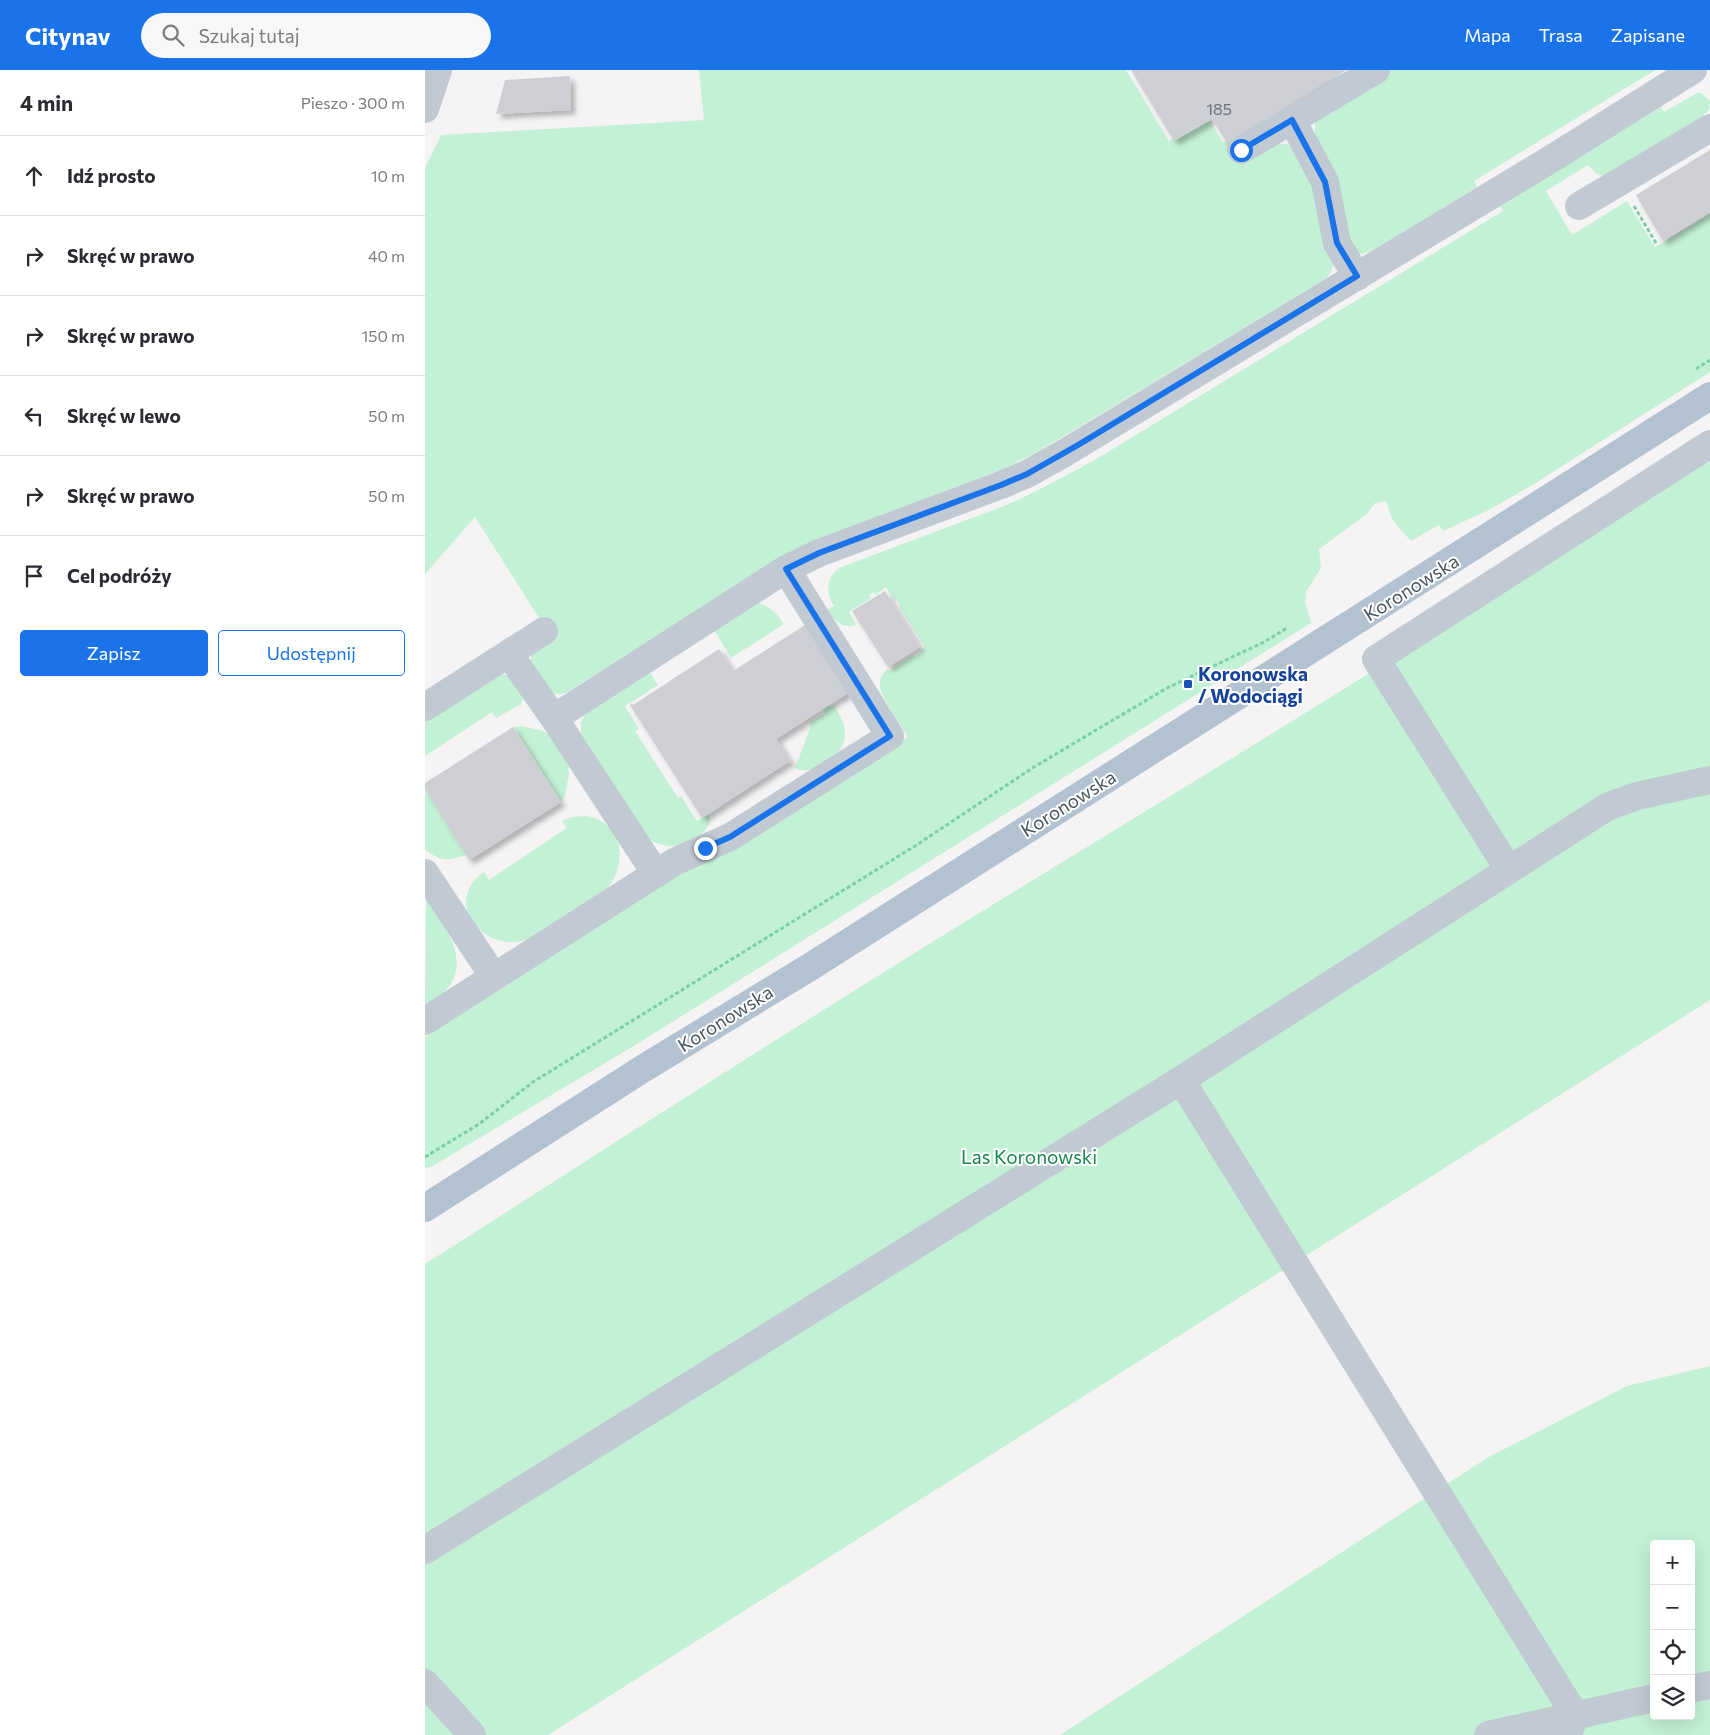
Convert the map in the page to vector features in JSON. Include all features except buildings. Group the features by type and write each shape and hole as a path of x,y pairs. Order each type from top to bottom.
{"main road":[{"name":"Koronowska","path":"425,1208 644,1068 810,967 1710,396"}],"street":[{"path":"425,109 438,70"},
{"path":"1241,150 1376,70"},
{"path":"554,718 786,569 819,553 1027,474 1078,445 1556,156 1693,70"},
{"path":"1292,120 1325,182 1337,243 1357,276"},
{"path":"1579,206 1710,128"},
{"path":"1509,870 1376,659 1710,444"},
{"path":"425,1021 675,862 730,837 890,736 786,569"},
{"path":"425,707 544,632"},
{"path":"509,654 554,718 656,874"},
{"path":"425,1550 1181,1080 1607,807 1637,796 1710,780"},
{"path":"425,873 494,977"},
{"path":"1181,1080 1572,1725"},
{"path":"425,1683 472,1735"},
{"path":"1695,1688 1710,1685"},
{"path":"1488,1735 1572,1725 1650,1699"}],"path":[{"path":"1694,370 1710,360"},
{"path":"425,1157 479,1124 533,1082 915,846 1034,768 1167,688 1264,642 1289,626"}],"green space":[{"path":"699,70 1126,70 1169,141 1208,118 1223,143 1228,140 1239,159 1272,144 1290,145 1311,175 1335,263 1327,278 1037,452 1003,469 793,550 566,693 551,693 530,662 532,654 551,637 475,517 425,574 425,168 441,135 704,120"},
{"path":"1387,70 1655,70 1474,181 1477,187 1374,250 1362,254 1353,251 1315,144 1315,118"},
{"path":"1697,93 1701,93 1710,101 1709,110 1702,116 1705,121 1608,177 1597,174 1588,165 1546,191 1572,235 1627,201 1655,247 1710,214 1710,372 1537,482 1491,509 1443,531 1439,525 1411,541 1393,521 1386,501 1375,503 1367,514 1319,549 1321,568 1306,592 1305,602 1311,623 637,1044 431,1167 425,1168 425,1037 680,874 754,836 908,737 884,698 880,682 882,675 887,669 889,671 913,655 914,657 921,653 920,651 925,647 897,600 895,601 886,587 876,595 874,592 869,595 871,598 849,612 856,625 847,626 836,621 827,610 834,606 828,589 831,578 838,569 1004,506 1098,458 1503,211 1500,205 1661,107 1664,112"},
{"name":"Las Koronowski","path":"1710,455 1710,1000 548,1735 425,1735 425,1264 921,949 1417,644"},
{"path":"757,603 776,613 784,624 731,658 713,628"},
{"path":"648,669 658,685 625,706 639,729 635,731 678,798 681,796 697,821 708,814 710,820 704,832 691,840 672,846 663,845 649,839 581,734 581,723 587,710"},
{"path":"497,674 509,675 524,696 521,704 496,718 492,712 425,756 425,716"},
{"path":"829,705 830,707 834,705 845,728 843,744 833,758 818,767 810,770 795,768 811,726 810,722 825,713 823,709"},
{"path":"522,726 543,731 554,738 568,760 569,773 565,796 561,802 513,727"},
{"path":"425,789 466,855 445,859 436,857 425,850"},
{"path":"585,816 602,821 611,829 618,840 620,851 618,867 615,877 604,892 540,933 523,941 501,941 483,933 470,917 467,908 466,899 475,879 484,872 489,880 567,828 562,821 572,817"},
{"path":"426,898 447,930 456,954 457,966 454,977 447,989 425,1005"},
{"path":"1710,1366 1710,1735 1060,1735 1487,1458 1627,1386"}],"place":[{"name":"Koronowska / Wodociągi","path":"1188,684"}],"route":[{"path":"705,848 730,837 890,736 786,569 819,553 1027,474 1357,276 1337,243 1325,182 1292,120 1241,150"}]}
